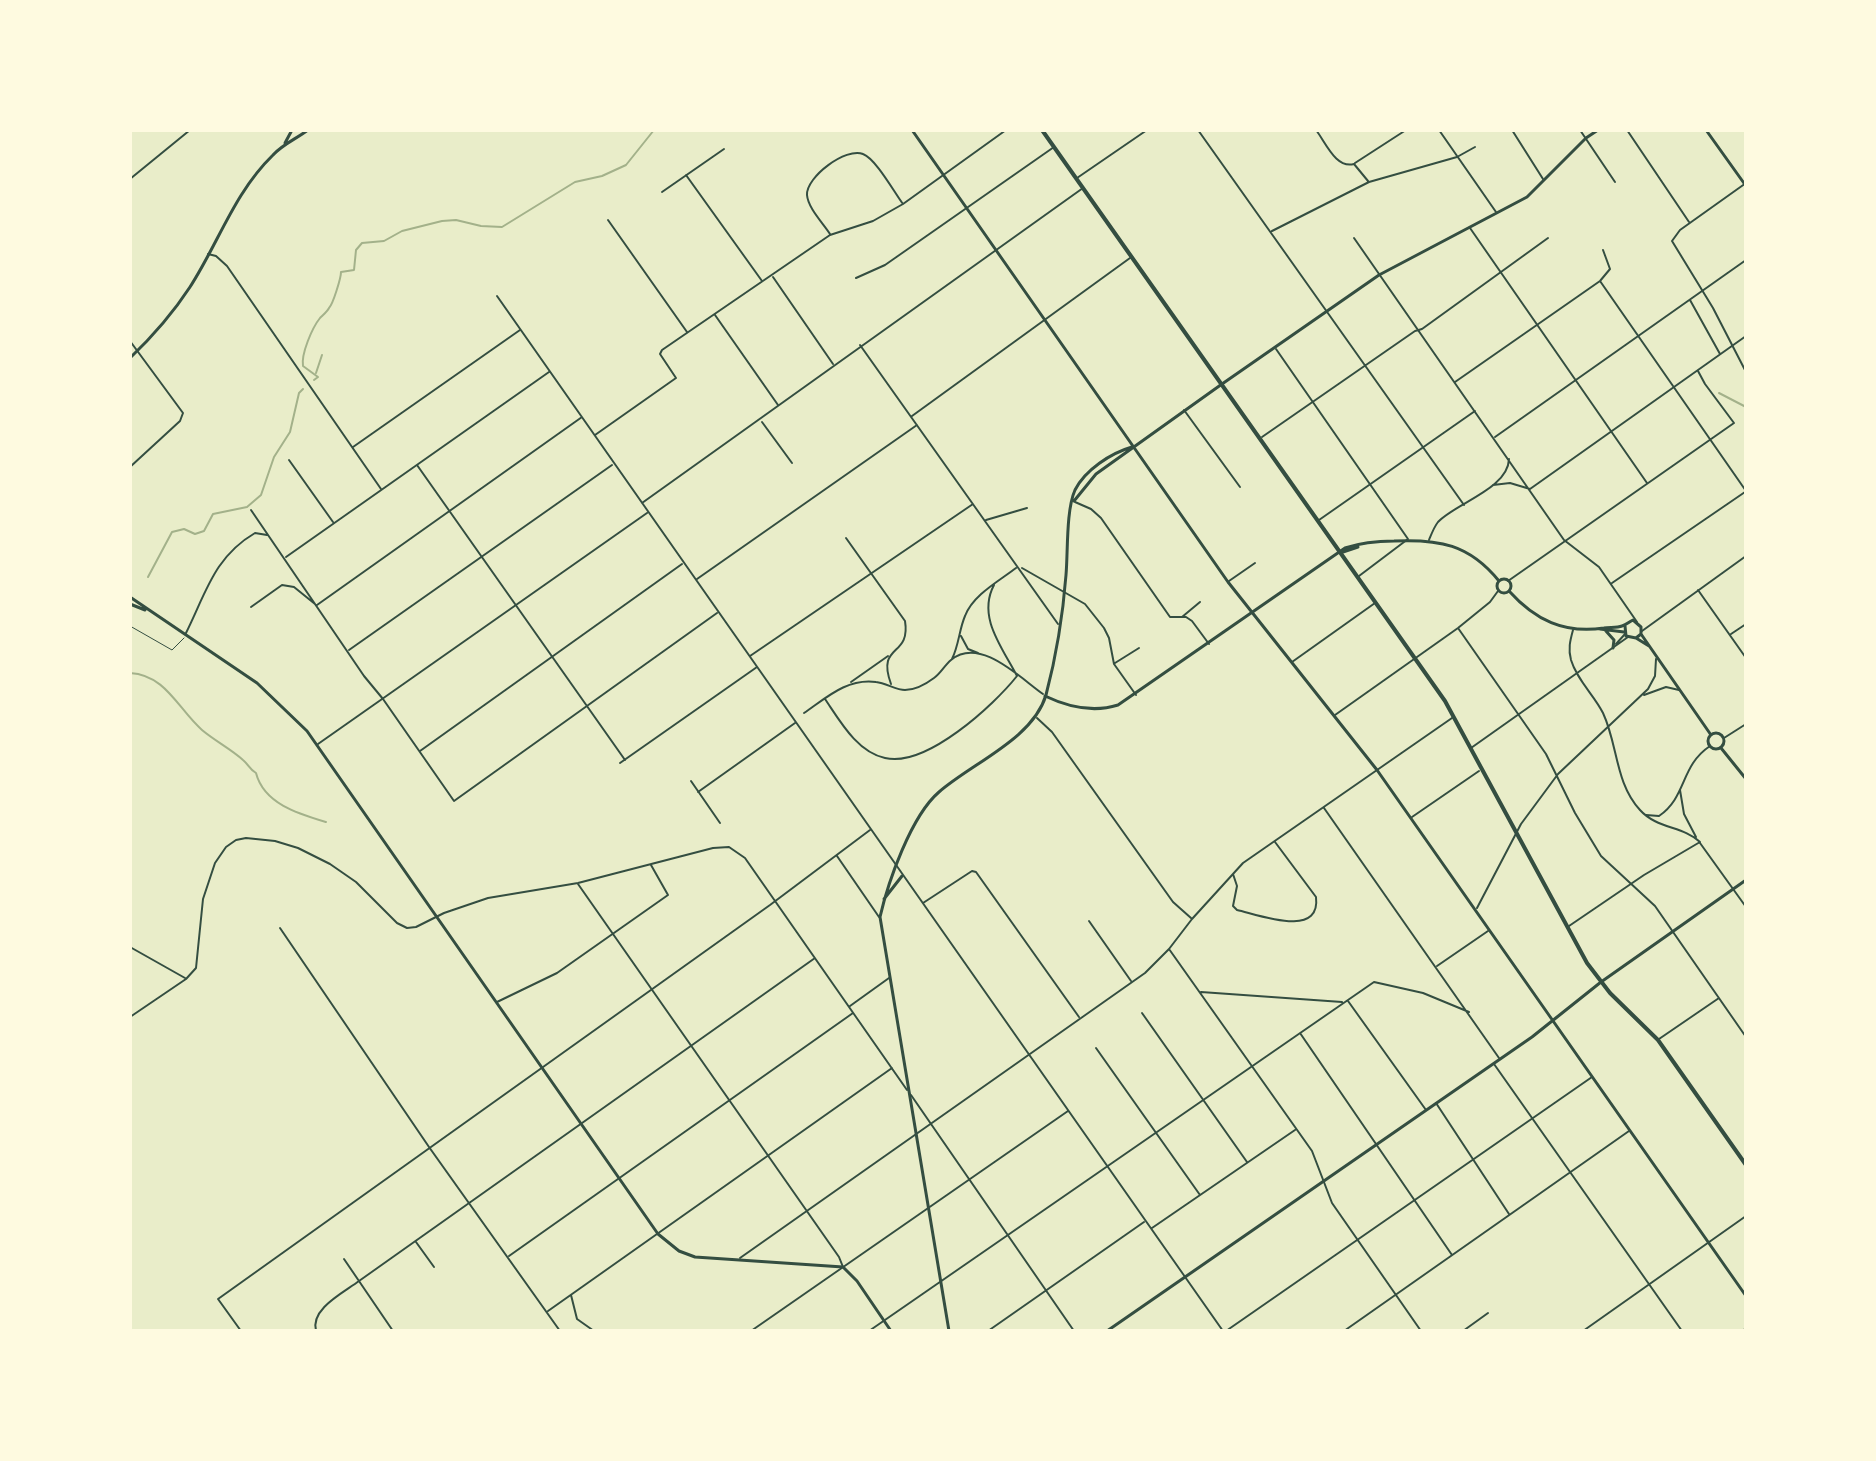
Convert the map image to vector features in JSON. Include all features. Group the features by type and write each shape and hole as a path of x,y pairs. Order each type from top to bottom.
{"main road":[{"path":"130,358 172,313 191,285 236,201 259,170 285,143 292,130"},
{"path":"285,143 308,130"},
{"path":"912,130 1228,582 1377,770 1746,1296"},
{"path":"1042,130 1415,659 1453,717 1601,982 1658,1040 1746,1165"},
{"path":"949,1331 880,917 896,867 928,803 1022,731 1035,717 1045,696 1059,625 1070,510 1074,501 1089,480 1132,447 1379,275 1527,197 1586,138 1598,130"},
{"path":"1709,131 1746,184"},
{"path":"1045,696 1095,710 1118,705 1341,552 1362,545 1408,539 1429,540 1460,549 1475,556 1499,581 1508,581 1509,591"},
{"path":"1499,581 1498,591 1509,591 1540,619 1573,630 1626,634 1652,649"},
{"path":"130,597 257,683 293,715 658,1234 679,1251 695,1257 843,1267 857,1281 891,1331"},
{"path":"130,604 152,613"},
{"path":"1626,634 1628,621 1639,623 1641,633 1711,735"},
{"path":"1603,630 1625,626"},
{"path":"1603,630 1614,640 1613,648"},
{"path":"1636,638 1641,633"},
{"path":"1718,733 1724,738 1721,748 1710,746 1708,741 1711,735 1718,733"},
{"path":"1721,748 1746,779"},
{"path":"884,899 902,876"},
{"path":"1107,1331 1554,1021 1601,982 1746,880"}],"street":[{"path":"130,179 190,130"},
{"path":"576,130 590,130"},
{"path":"595,436 674,380 675,374 660,352 830,235 873,221 903,204 1006,130"},
{"path":"1076,179 1147,130"},
{"path":"1198,130 1464,505"},
{"path":"1316,130 1340,163 1349,166 1406,130"},
{"path":"1439,130 1497,213"},
{"path":"1512,130 1544,180"},
{"path":"1580,130 1615,182"},
{"path":"1627,130 1690,223"},
{"path":"856,278 885,265 1054,147"},
{"path":"1271,232 1369,182 1457,157 1475,147"},
{"path":"662,192 724,149"},
{"path":"830,235 809,203 808,191 811,181 841,157 856,153 868,157 903,204"},
{"path":"1354,164 1369,182"},
{"path":"686,175 762,281"},
{"path":"1746,184 1672,237 1675,248 1746,372"},
{"path":"641,503 1083,188"},
{"path":"608,220 687,333"},
{"path":"1469,228 1647,484"},
{"path":"1354,238 1564,540 1590,559 1639,623 1651,624"},
{"path":"1261,438 1548,238"},
{"path":"1454,382 1600,281 1610,269 1603,250"},
{"path":"208,254 216,256 227,266 381,490"},
{"path":"911,416 1132,257"},
{"path":"1494,437 1746,260"},
{"path":"771,275 833,365"},
{"path":"1600,281 1746,491 1611,584"},
{"path":"497,296 1224,1331 1593,1076"},
{"path":"1690,300 1720,355"},
{"path":"715,314 779,406"},
{"path":"352,448 520,330"},
{"path":"1530,489 1746,336"},
{"path":"130,341 182,410 183,417 130,467"},
{"path":"860,345 1059,625"},
{"path":"1276,348 1408,539 1358,577"},
{"path":"285,558 550,371"},
{"path":"1508,581 1734,423 1698,371"},
{"path":"1184,410 1240,487"},
{"path":"1318,520 1475,411"},
{"path":"316,605 582,417"},
{"path":"760,420 792,463"},
{"path":"696,580 917,425"},
{"path":"1429,540 1437,523 1493,485 1506,471 1509,458"},
{"path":"289,460 334,523"},
{"path":"348,650 614,463"},
{"path":"417,465 625,760"},
{"path":"1493,485 1510,483 1530,489"},
{"path":"1074,501 1101,518 1170,617 1192,621 1209,644"},
{"path":"749,657 973,504"},
{"path":"985,521 1027,508"},
{"path":"251,510 454,801 718,613"},
{"path":"317,745 648,513"},
{"path":"186,635 210,579 229,552 255,533 269,536"},
{"path":"804,713 900,647 906,636 905,621 846,538"},
{"path":"1641,633 1746,556"},
{"path":"420,751 684,563"},
{"path":"1228,582 1255,563"},
{"path":"1018,566 1085,604 1104,628 1114,664 1136,695"},
{"path":"847,684 866,681 891,685 903,691 921,686 942,672 952,659 961,636 964,616 974,601 1018,566"},
{"path":"251,607 282,585 294,587 316,605"},
{"path":"994,585 986,604 995,635 1017,676"},
{"path":"1698,590 1746,658"},
{"path":"1334,715 1458,628 1490,602 1498,591"},
{"path":"974,601 986,604"},
{"path":"1181,618 1200,602"},
{"path":"1291,663 1376,603"},
{"path":"1628,621 1629,610"},
{"path":"1731,635 1746,624"},
{"path":"1458,628 1558,774 1588,836 1610,866 1655,906 1746,1037"},
{"path":"1573,630 1569,650 1578,675 1608,725 1624,787 1642,812 1700,842"},
{"path":"1470,749 1578,675 1626,634"},
{"path":"961,636 968,649 992,658 1045,696"},
{"path":"1114,664 1139,648"},
{"path":"952,659 979,653"},
{"path":"1476,909 1516,833 1558,774 1643,695 1655,676 1656,654"},
{"path":"888,656 886,671 891,685"},
{"path":"620,763 757,667"},
{"path":"825,699 846,730 863,747 884,758 900,760 937,745 974,718 1017,676"},
{"path":"1643,695 1671,686 1684,695"},
{"path":"1035,717 1052,732 1173,902 1192,919"},
{"path":"735,1261 1145,973 1232,873 1453,717"},
{"path":"698,792 796,722"},
{"path":"1724,738 1746,724"},
{"path":"1642,812 1652,817 1659,816 1676,801 1690,764 1710,746"},
{"path":"1411,818 1482,770"},
{"path":"691,781 720,823"},
{"path":"1680,790 1684,814 1746,907"},
{"path":"1323,806 1500,1059"},
{"path":"241,1331 218,1299 774,902 871,829"},
{"path":"130,1017 186,979 196,968 200,914 212,870 220,854 236,840 275,841 298,848 356,882 403,926 416,927 488,898 578,883 713,848 729,847 745,858 1074,1331"},
{"path":"1232,873 1237,886 1233,903 1237,910 1299,923 1311,917 1317,905 1312,889 1274,841"},
{"path":"1568,927 1630,884 1700,842"},
{"path":"836,854 880,917"},
{"path":"496,1002 557,973 668,895 651,864"},
{"path":"922,904 972,871 976,872 1080,1019"},
{"path":"578,883 843,1267"},
{"path":"1089,921 1132,982"},
{"path":"280,928 429,1147 560,1331"},
{"path":"1436,967 1490,929"},
{"path":"130,947 186,979"},
{"path":"1169,949 1316,1158 1332,1203 1421,1331"},
{"path":"316,1331 314,1322 317,1314 359,1281 815,958"},
{"path":"849,1007 889,978"},
{"path":"869,1331 1378,981 1423,993 1469,1012"},
{"path":"1200,992 1343,1003"},
{"path":"1658,1040 1719,998"},
{"path":"1348,1000 1426,1110"},
{"path":"508,1257 853,1013"},
{"path":"1142,1013 1247,1162"},
{"path":"1300,1033 1452,1256"},
{"path":"1096,1048 1200,1195"},
{"path":"1493,1064 1682,1331"},
{"path":"547,1312 892,1068"},
{"path":"1436,1103 1510,1215"},
{"path":"751,1331 1068,1111"},
{"path":"1151,1229 1296,1129"},
{"path":"1344,1331 1630,1130"},
{"path":"1583,1331 1746,1216"},
{"path":"988,1331 1145,1222"},
{"path":"415,1241 434,1267"},
{"path":"344,1259 393,1331"},
{"path":"571,1295 577,1319 594,1331"},
{"path":"1463,1331 1488,1313"},
{"path":"1591,1325 1595,1331"},
{"path":"707,1331 717,1331"}],"lane":[{"path":"130,626 172,650 182,643 186,635"}],"waterway":[{"path":"314,380 318,377 303,366 308,341 317,322 331,306 341,272 354,270 356,250 362,243 384,241 402,231 442,221 502,227 575,182 602,176 626,165 654,130"},
{"path":"316,373 322,355"},
{"path":"148,577 172,532 184,529 195,534 204,531 213,514 247,507 261,495 274,457 290,432 299,393 303,389"},
{"path":"1719,393 1746,407"},
{"path":"130,673 142,675 162,686 193,722 256,773 260,784 275,800 294,811 326,822"}]}
